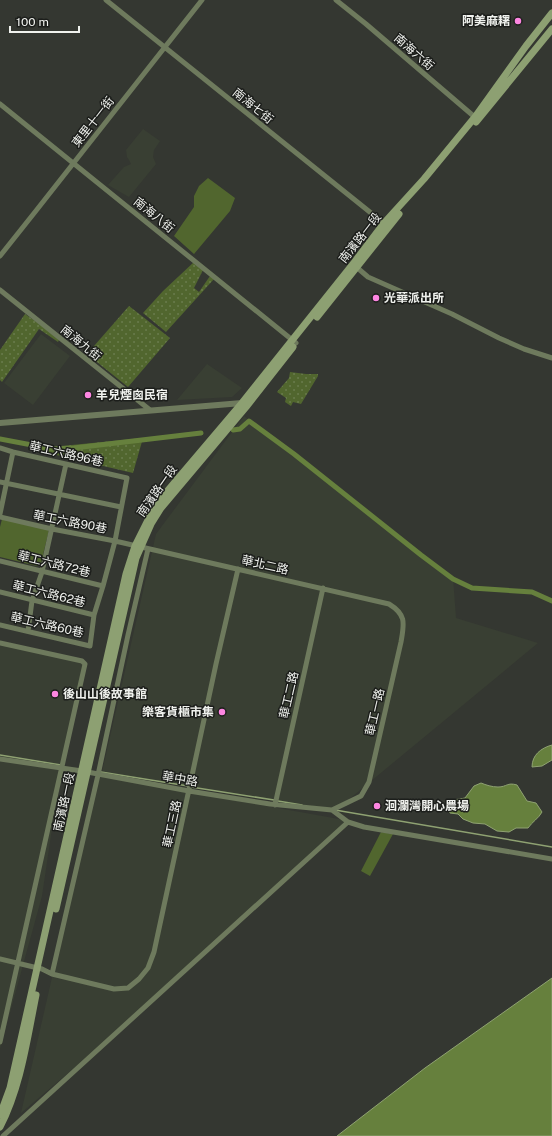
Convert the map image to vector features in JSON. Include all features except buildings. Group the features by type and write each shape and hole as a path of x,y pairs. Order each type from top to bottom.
{"main road":[{"name":"南濱路一段","path":"476,118 526,46 552,13"},
{"name":"南濱路一段","path":"0,1127 15,1090 40,968 84,772 131,575 149,518 159,501 174,482 244,405 294,341 356,266 386,225 552,29"},
{"name":"南濱路一段","path":"0,1115 10,1088 40,968"}],"street":[{"name":"南海七街","path":"106,0 386,225"},
{"name":"東里十一街","path":"0,256 202,0"},
{"name":"南海六街","path":"336,0 476,118"},
{"name":"南海八街","path":"0,104 294,341"},
{"path":"356,266 368,278 452,314 512,344 552,358"},
{"name":"南海九街","path":"0,290 150,410"},
{"path":"0,423 150,410 244,405"},
{"name":"華工六路96巷","path":"0,448 127,478 121,507"},
{"path":"0,514 13,452"},
{"path":"28,631 32,600 42,572 66,464"},
{"name":"華工六路90巷","path":"0,482 121,507"},
{"path":"94,615 115,541 121,507"},
{"name":"華工六路90巷","path":"0,517 141,547"},
{"path":"52,974 98,775 128,635 141,547"},
{"name":"華北二路","path":"141,547 389,604"},
{"name":"華工六路72巷","path":"0,561 103,586"},
{"name":"華工三路","path":"0,959 40,968 52,974 114,989 128,988 139,979 148,968 154,952 214,671 238,569"},
{"name":"華工二路","path":"275,805 323,588"},
{"name":"華工六路62巷","path":"0,592 94,615"},
{"name":"華工一路","path":"332,810 361,796 369,782 404,621 402,615 396,608 389,604"},
{"name":"華工六路60巷","path":"0,625 90,646 94,615"},
{"path":"0,642 82,661 85,664 0,1042"},
{"name":"華中路","path":"0,759 275,805 332,810"},
{"path":"332,810 354,825 552,859"},
{"path":"3,1136 348,822"}],"shaded area":[{"path":"143,129 160,141 154,150 153,157 156,164 129,197 108,185 124,167 131,164 127,157 126,150"},
{"path":"208,178 235,198 230,211 194,254 174,236 194,207 194,196 199,186"},
{"path":"194,262 203,270 194,288 199,292 210,276 214,279 166,332 143,313 163,291"},
{"path":"129,306 170,338 128,387 87,354"},
{"path":"25,314 60,338 58,342 39,329 2,382 0,380 0,350"},
{"path":"41,334 70,356 33,405 4,383"},
{"path":"207,364 242,388 232,397 177,400"},
{"path":"290,372 318,374 301,404 293,402 291,406 285,402 286,398 277,392 289,378"},
{"path":"244,416 453,577 456,618 538,643 336,810 102,772 156,534"},
{"path":"143,438 133,473 31,449"},
{"path":"2,519 49,530 41,563 37,566 0,557 0,527"},
{"path":"0,643 85,664 61,768 42,896 0,1049"},
{"path":"552,745 552,760 542,766 532,767 535,756 544,748"},
{"path":"98,776 339,819 344,821 344,824 80,1063 21,1113"},
{"path":"481,783 496,787 511,784 517,785 527,801 536,803 542,812 528,828 516,828 509,832 497,831 485,824 473,823 463,819 458,814 450,813 447,808 454,800 465,798 474,786"},
{"path":"381,832 393,834 370,876 361,871"},
{"path":"552,978 552,1136 337,1136 425,1068"}],"waterway":[{"path":"233,430 240,429 249,421 294,454 453,579 472,588 532,592 552,601"},
{"path":"0,439 53,449 74,448 201,433"},
{"path":"0,755 61,765"},
{"path":"101,772 188,786"},
{"path":"191,787 274,800"},
{"path":"278,801 302,805"},
{"path":"335,810 552,847"}],"place":[{"name":"阿美麻糬","path":"518,21"},
{"name":"光華派出所","path":"376,298"},
{"name":"羊兒煙囪民宿","path":"88,395"},
{"name":"後山山後故事館","path":"55,694"},
{"name":"樂客貨櫃市集","path":"222,712"},
{"name":"洄瀾灣開心農場","path":"377,806"}]}
